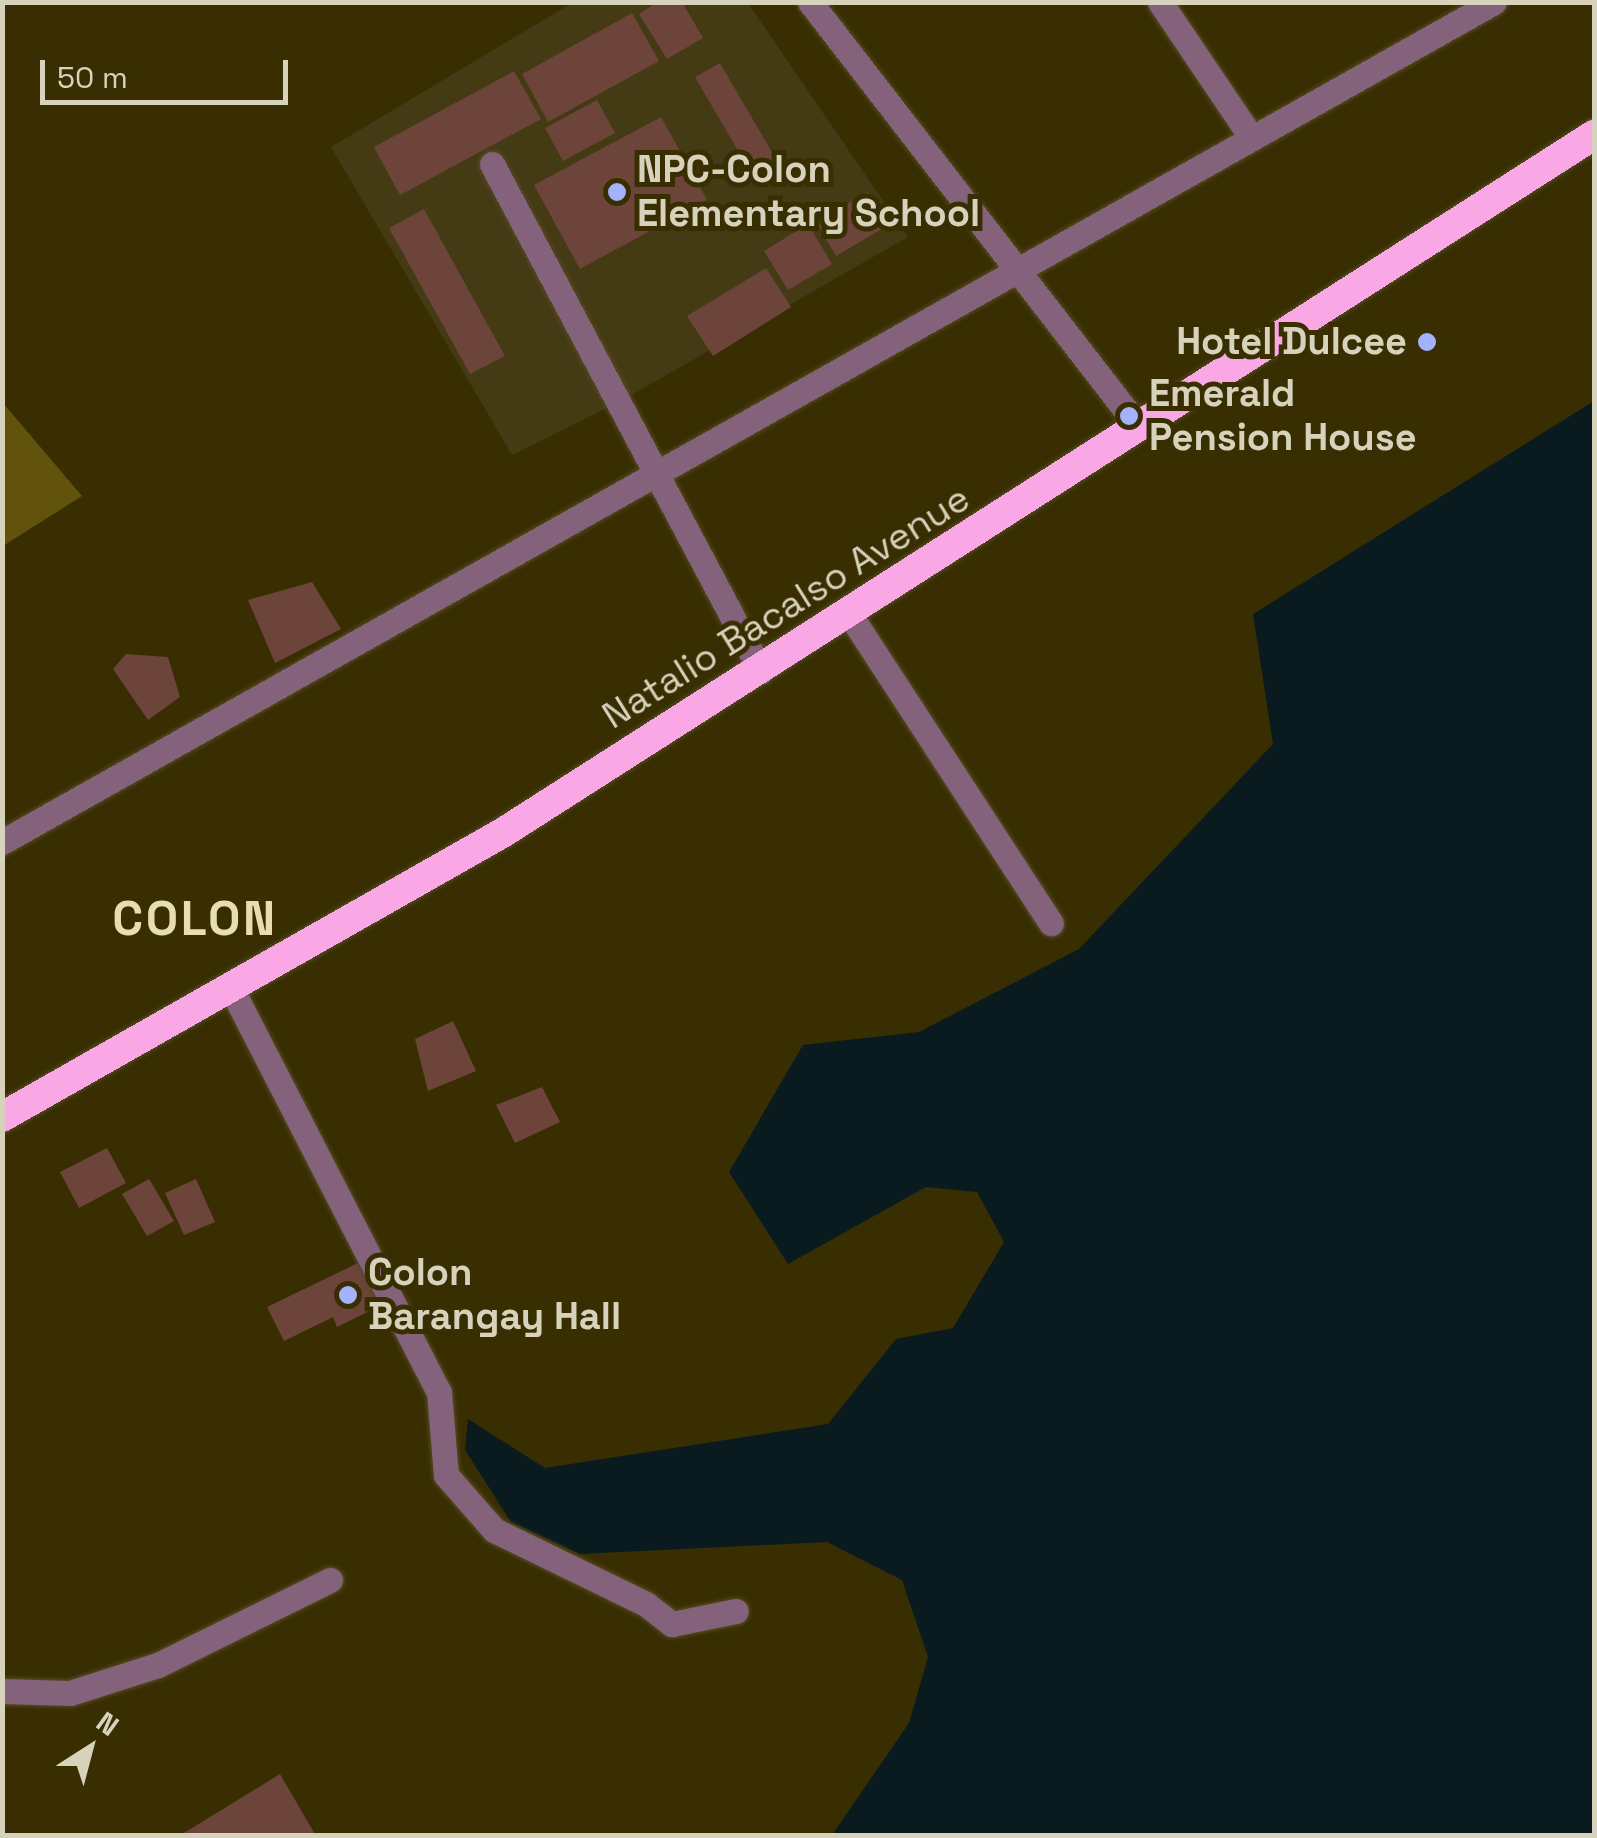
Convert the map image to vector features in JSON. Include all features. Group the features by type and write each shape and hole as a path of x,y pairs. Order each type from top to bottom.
{"highway":[{"name":"Natalio Bacalso Avenue","path":"2,1117 504,832 850,615 1138,426 1594,136"}],"street":[{"path":"810,2 1018,265 1138,426"},
{"path":"1160,2 1251,137"},
{"path":"2,842 1018,265 1494,2"},
{"path":"492,164 761,671"},
{"path":"850,615 1051,923"},
{"path":"230,986 438,1392 446,1475 494,1530 646,1604 672,1624 736,1612"},
{"path":"2,1690 70,1692 158,1665 330,1580"}],"shaded area":[{"name":"NPC-Colon Elementary School","path":"572,3 748,3 908,237 621,401 512,455 331,147"},
{"path":"1594,401 1594,1835 832,1835 909,1723 928,1657 902,1580 827,1542 580,1554 511,1522 465,1450 468,1419 545,1468 828,1424 896,1339 953,1328 1004,1242 977,1192 926,1187 788,1264 729,1172 803,1045 919,1032 1079,949 1273,744 1253,614"},
{"path":"3,403 82,496 2,546"}],"building":[{"path":"658,2 682,2 703,38 667,59 639,14"},
{"path":"632,13 659,61 548,122 522,74"},
{"path":"720,63 780,166 755,180 695,77"},
{"path":"514,71 541,119 400,195 374,147"},
{"path":"597,100 615,133 563,161 545,128"},
{"path":"661,117 707,200 580,269 534,185"},
{"path":"868,192 887,226 836,256 816,222"},
{"path":"424,209 505,356 470,374 389,228"},
{"path":"808,224 832,264 788,290 764,251"},
{"path":"766,268 791,307 713,356 687,316"},
{"path":"312,582 341,629 275,663 248,600"},
{"path":"126,654 168,657 180,697 148,720 113,669"},
{"path":"453,1021 476,1071 428,1091 415,1039"},
{"path":"542,1087 560,1122 515,1143 496,1105"},
{"path":"107,1148 126,1183 79,1208 60,1172"},
{"path":"149,1179 174,1221 147,1236 122,1194"},
{"path":"196,1179 215,1222 184,1235 165,1193"},
{"path":"358,1263 380,1306 337,1327 333,1317 284,1341 267,1307"},
{"path":"280,1774 316,1836 179,1836"}],"place":[{"name":"NPC-Colon Elementary School","path":"617,192"},
{"name":"Hotel Dulcee","path":"1427,342"},
{"name":"Emerald Pension House","path":"1129,416"},
{"name":"Colon Barangay Hall","path":"348,1295"}],"district":[{"name":"COLON","path":"195,919"}]}
